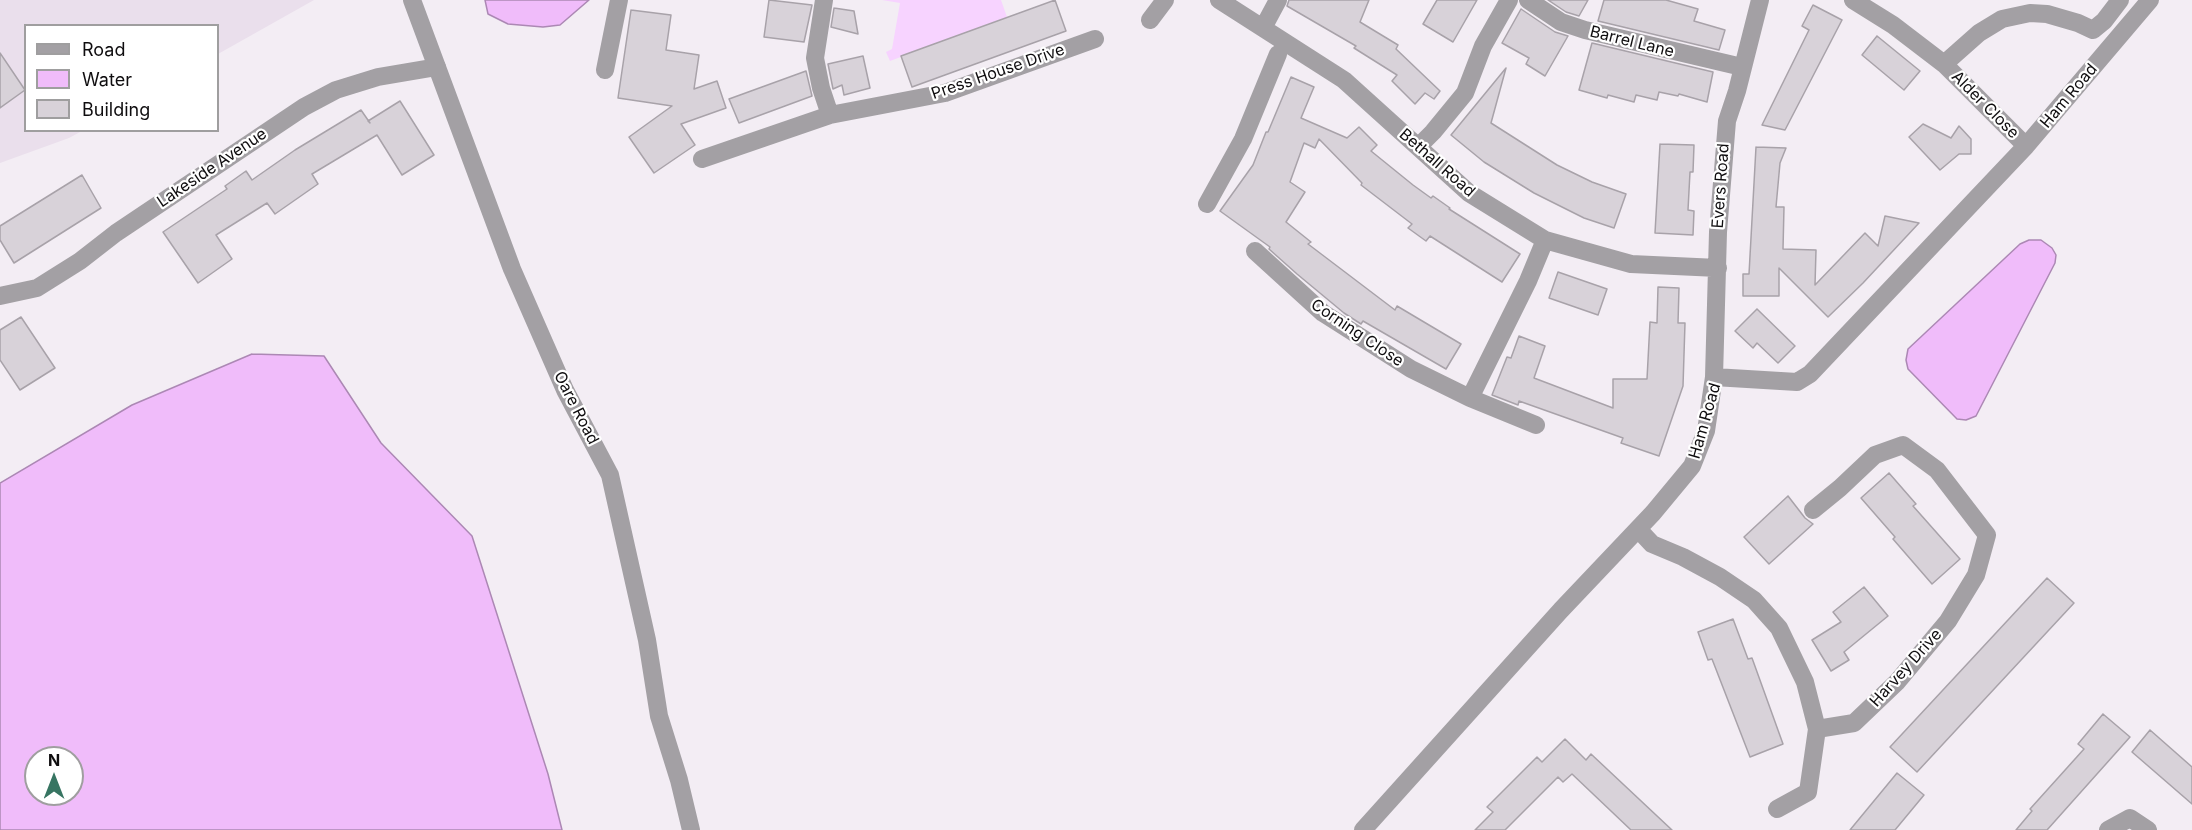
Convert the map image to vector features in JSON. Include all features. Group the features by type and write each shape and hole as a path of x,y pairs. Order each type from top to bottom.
{"street":[{"name":"Oare Road","path":"412,0 512,269 565,390 610,475 647,640 659,716 692,830"},
{"path":"605,70 619,0"},
{"path":"824,0 815,58 821,88 830,115"},
{"path":"1150,20 1166,0"},
{"name":"Bethall Road","path":"1219,0 1344,80 1469,193 1545,240 1631,264 1718,268"},
{"path":"1263,28 1278,0"},
{"path":"1418,147 1465,93 1483,46 1509,0"},
{"name":"Barrel Lane","path":"1528,0 1561,22 1585,30 1742,67"},
{"name":"Evers Road","path":"1714,377 1718,232 1724,144 1727,122 1760,0"},
{"name":"Alder Close","path":"1853,0 1893,25 1944,64 2026,146"},
{"name":"Alder Close","path":"1944,64 1979,33 2002,19 2030,13 2047,14 2093,30 2104,21 2120,0"},
{"name":"Ham Road","path":"1363,830 1561,610 1638,529 1692,466 1706,430 1714,377 1797,382 1810,374 2026,146 2150,0"},
{"name":"Press House Drive","path":"702,159 830,115 945,93 1095,39"},
{"path":"1207,204 1243,139 1278,54"},
{"name":"Lakeside Avenue","path":"0,296 37,288 80,261 116,232 294,113 336,90 378,77 437,67"},
{"path":"1470,399 1528,281 1545,240"},
{"name":"Corning Close","path":"1255,251 1323,313 1411,369 1470,399 1536,425"},
{"name":"Harvey Drive","path":"1813,510 1875,455 1903,444 1936,470 1987,535 1971,585 1948,621 1897,682 1854,723 1817,729"},
{"path":"1638,529 1652,544 1683,557 1720,577 1754,600 1779,628 1805,682 1817,729 1808,792 1777,809"},
{"path":"2108,830 2130,818 2148,830"}],"shaded area":[{"path":"0,0 314,0 219,53 219,24 24,24 24,132 80,132 0,163"},
{"path":"882,0 1001,0 1007,17 890,61 886,52 892,49 900,3"}],"water":[{"path":"485,0 589,0 560,25 543,27 508,24 488,14"},
{"path":"2029,240 2041,240 2052,248 2056,255 2055,263 1976,416 1966,420 1957,419 1908,369 1906,360 1908,349 2020,244"},
{"path":"252,354 324,356 381,443 472,536 548,774 562,830 0,830 0,483 132,405"}],"building":[{"path":"769,0 812,5 804,42 764,37"},
{"path":"1055,0 1066,31 912,87 901,56"},
{"path":"1289,0 1369,0 1360,22 1398,45 1396,49 1440,91 1434,99 1425,93 1415,104 1392,81 1397,75 1354,48 1356,46 1287,6"},
{"path":"1437,0 1477,0 1453,42 1423,24"},
{"path":"1548,0 1588,0 1579,16 1566,12"},
{"path":"1604,0 1666,0 1698,9 1694,21 1725,30 1719,50 1598,21"},
{"path":"1813,5 1842,20 1785,130 1762,125 1809,30 1802,26"},
{"path":"834,8 854,11 858,34 831,27"},
{"path":"1521,9 1555,32 1568,36 1545,76 1526,64 1529,58 1502,43"},
{"path":"631,10 671,15 666,50 699,55 694,89 717,81 726,108 681,124 695,145 654,173 629,137 672,106 618,98"},
{"path":"1877,36 1920,71 1904,90 1862,55"},
{"path":"1592,43 1713,72 1707,102 1679,94 1678,96 1659,92 1657,100 1636,95 1634,102 1608,95 1607,98 1579,90"},
{"path":"0,53 24,91 0,108"},
{"path":"863,56 870,88 844,95 842,85 833,89 828,64"},
{"path":"1506,68 1491,123 1557,165 1592,182 1626,194 1614,228 1584,218 1534,193 1484,162 1451,135"},
{"path":"806,71 812,96 739,123 729,99"},
{"path":"1291,77 1314,87 1301,118 1347,138 1359,127 1377,145 1371,151 1413,185 1520,254 1502,282 1430,236 1426,241 1408,228 1412,224 1361,185 1362,183 1319,139 1315,148 1304,143 1290,182 1305,192 1286,222 1311,242 1308,244 1395,310 1397,306 1461,344 1446,369 1363,321 1361,324 1344,313 1297,274 1269,249 1270,247 1220,211 1253,165"},
{"path":"400,101 434,155 402,175 377,135 312,174 318,184 275,214 267,203 216,235 232,259 198,283 163,232 227,189 225,186 246,171 252,180 295,150 361,110 368,121"},
{"path":"1923,124 1951,138 1959,126 1971,139 1971,154 1959,154 1940,170 1909,137"},
{"path":"1660,144 1694,145 1688,210 1694,211 1693,235 1655,233"},
{"path":"1756,147 1786,148 1780,163 1776,207 1784,207 1783,249 1816,250 1815,285 1865,233 1878,246 1885,216 1919,223 1828,317 1779,268 1779,296 1743,296 1743,274 1749,274"},
{"path":"82,175 101,208 14,263 0,240 0,226"},
{"path":"1558,272 1607,289 1598,315 1549,298"},
{"path":"1658,287 1679,288 1678,323 1685,323 1683,386 1659,456 1621,443 1623,438 1519,401 1518,405 1492,395 1507,357 1511,358 1519,336 1545,346 1534,378 1613,408 1613,379 1647,379 1650,322 1657,323"},
{"path":"1757,309 1795,346 1778,363 1757,343 1753,348 1735,331"},
{"path":"21,317 55,368 20,390 0,360 0,330"},
{"path":"1889,473 1916,504 1913,506 1960,559 1932,584 1861,498"},
{"path":"1788,496 1805,518 1813,524 1769,564 1744,537"},
{"path":"2047,578 2074,603 1917,772 1890,747"},
{"path":"1864,587 1888,616 1844,652 1849,660 1831,671 1812,640 1841,622 1833,612"},
{"path":"1733,619 1748,659 1752,658 1783,744 1750,757 1712,659 1708,660 1698,632"},
{"path":"2103,714 2130,737 2047,830 2016,830 2032,811 2030,809 2084,749 2078,744"},
{"path":"2150,730 2192,767 2192,804 2132,752"},
{"path":"1565,739 1586,760 1591,754 1672,830 1631,830 1572,774 1563,782 1558,777 1505,830 1475,830 1493,812 1487,807 1537,757 1542,762"},
{"path":"1897,773 1924,795 1895,830 1850,830"}]}
